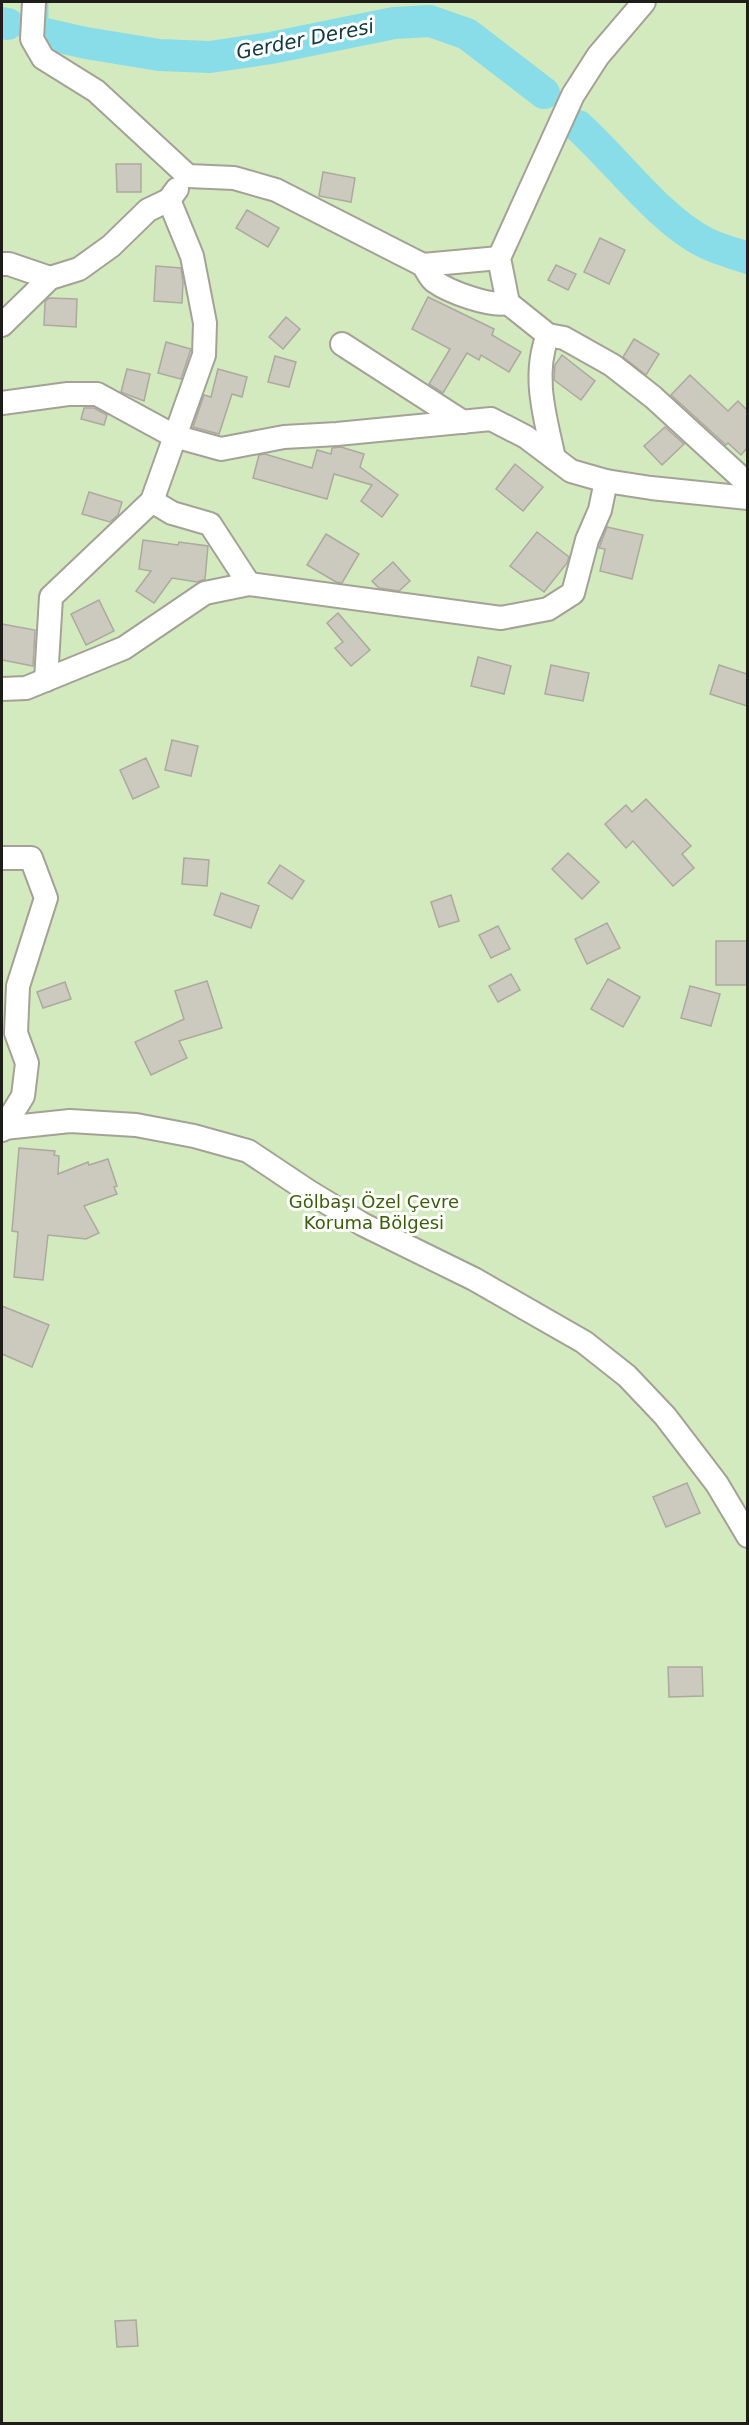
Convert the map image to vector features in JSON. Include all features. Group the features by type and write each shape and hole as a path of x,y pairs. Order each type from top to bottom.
{"street":[{"path":"34,2 32,39 43,58 96,91 188,176 234,178 276,190 423,264 499,258"},
{"path":"644,2 598,56 573,95 499,258 508,303 548,335 564,339 612,365 653,397 747,484"},
{"path":"2,325 50,278 79,269 111,246 148,210 169,200 188,176"},
{"path":"36,684 51,597 152,501 204,355 205,323 192,256 169,200"},
{"path":"2,264 9,264 50,278"},
{"path":"423,264 433,280 469,297 499,305 508,303"},
{"path":"548,335 543,348 539,385 554,458"},
{"path":"342,344 463,422"},
{"path":"2,403 68,394 97,394 174,436 221,449 284,437 491,419 526,437 571,471 606,481 651,488 747,498"},
{"path":"2,703 36,684 124,648 205,593 249,584 501,618 548,609 573,593 586,540 600,510 606,481"},
{"path":"152,501 172,513 210,524 249,584"},
{"path":"2,689 36,684"},
{"path":"2,858 31,858 46,898 18,986 16,1033 27,1063 23,1096 3,1129"},
{"path":"3,1129 70,1121 136,1125 194,1136 248,1151 362,1224 474,1279 584,1342 627,1376 665,1416 717,1485 747,1536"}],"green space":[{"name":"Gölbaşı Özel Çevre Koruma Bölgesi","path":"2,2 747,2 747,2423 2,2423"}],"building":[{"path":"116,164 141,164 141,192 117,192"},
{"path":"323,172 355,178 351,202 319,196"},
{"path":"247,210 279,228 268,247 236,228"},
{"path":"600,238 625,250 609,284 584,272"},
{"path":"556,265 576,274 568,290 548,280"},
{"path":"156,266 181,268 182,303 154,301"},
{"path":"428,297 494,329 492,335 521,352 509,372 481,355 479,360 467,353 443,393 429,384 450,349 412,329"},
{"path":"49,298 77,299 76,327 44,325 45,302"},
{"path":"286,317 300,329 283,349 269,337"},
{"path":"634,339 659,354 646,375 623,357"},
{"path":"166,342 191,349 181,379 158,373"},
{"path":"562,355 595,381 581,400 554,380 555,365"},
{"path":"275,356 296,362 289,387 268,382"},
{"path":"127,369 150,374 144,401 121,392"},
{"path":"218,369 247,377 242,397 232,394 219,434 193,427 204,395 211,397"},
{"path":"690,375 728,411 738,401 747,410 747,448 741,455 728,443 726,445 671,395"},
{"path":"84,408 94,408 107,415 104,425 81,419"},
{"path":"665,427 684,444 662,465 644,446"},
{"path":"341,447 364,454 360,467 398,495 382,517 361,501 372,485 334,474 327,499 253,478 259,455 265,454 312,468 317,450 331,454 332,448"},
{"path":"515,464 543,487 523,511 496,489"},
{"path":"89,492 122,502 118,515 110,522 82,514"},
{"path":"607,527 643,535 632,579 600,571 605,549 599,548"},
{"path":"537,532 569,557 567,563 544,592 510,566"},
{"path":"326,534 359,554 342,583 336,582 307,565"},
{"path":"143,540 208,546 205,579 197,582 172,578 154,603 136,591 151,571 139,569"},
{"path":"393,562 410,581 399,591 379,588 372,581"},
{"path":"99,600 114,631 86,645 71,614"},
{"path":"338,613 370,650 351,666 335,648 343,642 327,623"},
{"path":"2,624 35,630 33,666 2,660"},
{"path":"478,657 511,666 504,694 471,686"},
{"path":"551,665 589,673 583,701 545,694"},
{"path":"719,665 747,674 747,706 710,694"},
{"path":"172,740 198,746 191,776 165,770"},
{"path":"146,758 159,787 133,799 120,770"},
{"path":"646,799 691,846 682,854 694,868 673,886 633,841 626,848 605,824 626,805 632,812"},
{"path":"568,853 599,882 582,899 552,869"},
{"path":"184,858 209,860 207,886 182,884"},
{"path":"280,865 304,881 292,899 268,883"},
{"path":"221,893 259,906 251,928 214,915"},
{"path":"451,895 459,921 439,927 431,902"},
{"path":"607,923 620,948 587,964 575,939"},
{"path":"498,926 510,949 491,958 479,935"},
{"path":"716,941 747,941 747,985 716,985"},
{"path":"511,974 520,990 498,1002 489,986"},
{"path":"608,979 640,997 623,1027 591,1009"},
{"path":"207,981 222,1028 179,1041 187,1058 151,1075 135,1042 184,1019 175,991"},
{"path":"65,982 71,999 43,1008 37,992"},
{"path":"690,986 720,994 711,1026 681,1018"},
{"path":"19,1148 55,1151 54,1155 59,1156 58,1174 88,1162 89,1165 108,1159 117,1186 114,1187 117,1194 84,1206 99,1233 86,1239 48,1235 43,1280 14,1277 18,1232 12,1231"},
{"path":"2,1306 49,1325 32,1367 2,1354"},
{"path":"687,1483 700,1513 666,1527 653,1497"},
{"path":"668,1667 702,1667 703,1696 669,1697"},
{"path":"136,2320 138,2346 117,2347 115,2321"}],"waterway":[{"path":"46,2 46,34"},
{"name":"Gerder Deresi","path":"46,34 159,55 210,57 271,48 394,23 430,21 467,34 544,93"},
{"name":"Gerder Deresi","path":"2,23 8,24"},
{"name":"Gerder Deresi","path":"578,126 671,219 704,242 748,258"}]}
